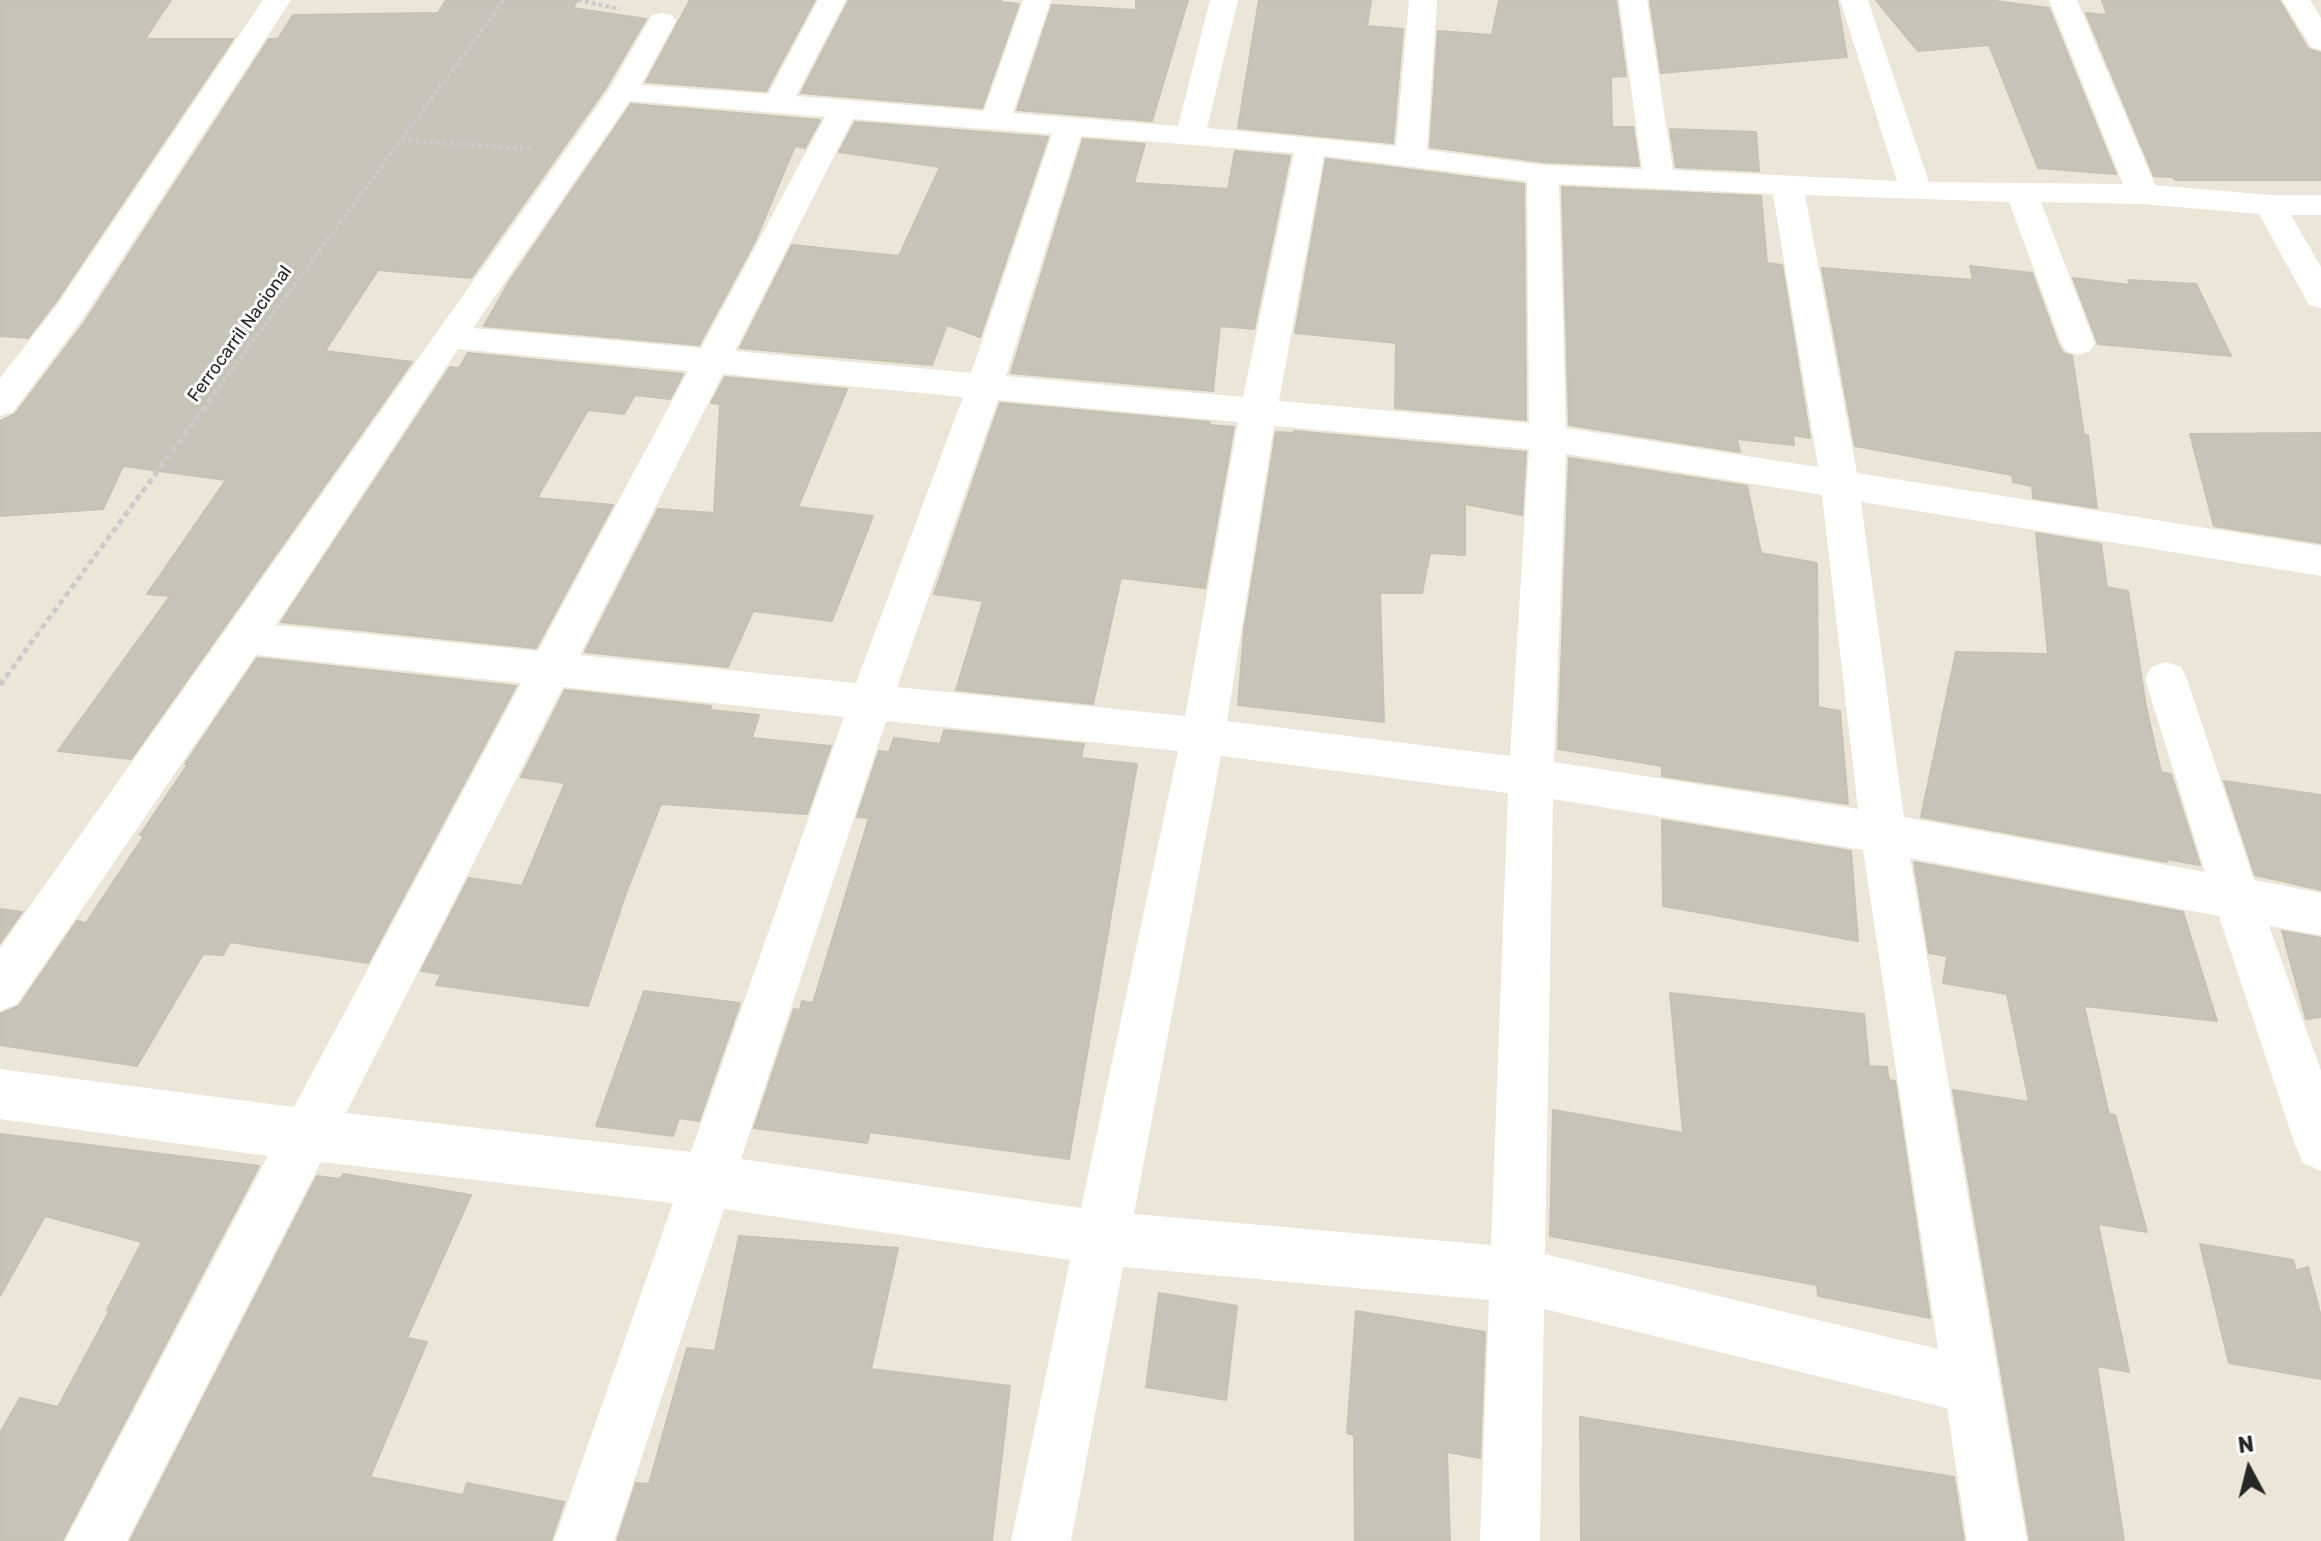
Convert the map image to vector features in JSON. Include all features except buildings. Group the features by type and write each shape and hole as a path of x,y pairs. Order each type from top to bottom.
{"street":[{"path":"0,403 69,313 277,0"},
{"path":"777,105 832,0"},
{"path":"995,121 1037,0"},
{"path":"1190,136 1224,0"},
{"path":"1411,156 1423,0"},
{"path":"1633,0 1659,181"},
{"path":"1854,0 1916,191"},
{"path":"2063,0 2143,194"},
{"path":"2296,0 2321,41"},
{"path":"0,988 245,638 449,337 622,92 662,21"},
{"path":"622,92 1311,145 1543,174 1916,191 2143,194 2270,205 2321,205"},
{"path":"95,1541 843,110"},
{"path":"584,1541 870,704 985,385 1069,127"},
{"path":"1041,1541 1203,736 1259,409 1311,145"},
{"path":"1510,1541 1531,777 1548,438 1543,174"},
{"path":"1787,186 1840,484 1883,833 1997,1541"},
{"path":"2022,193 2078,343"},
{"path":"2270,205 2321,297"},
{"path":"449,337 1259,409 1548,438 2321,561"},
{"path":"245,638 1203,736 1531,777 1883,833 2321,914"},
{"path":"2166,679 2321,1145"},
{"path":"0,1094 308,1135 706,1180 1102,1238 1518,1275 1970,1385"}],"path":[{"name":"Ferrocarril Nacional","path":"0,685 504,0"},
{"path":"401,140 580,152"}]}
